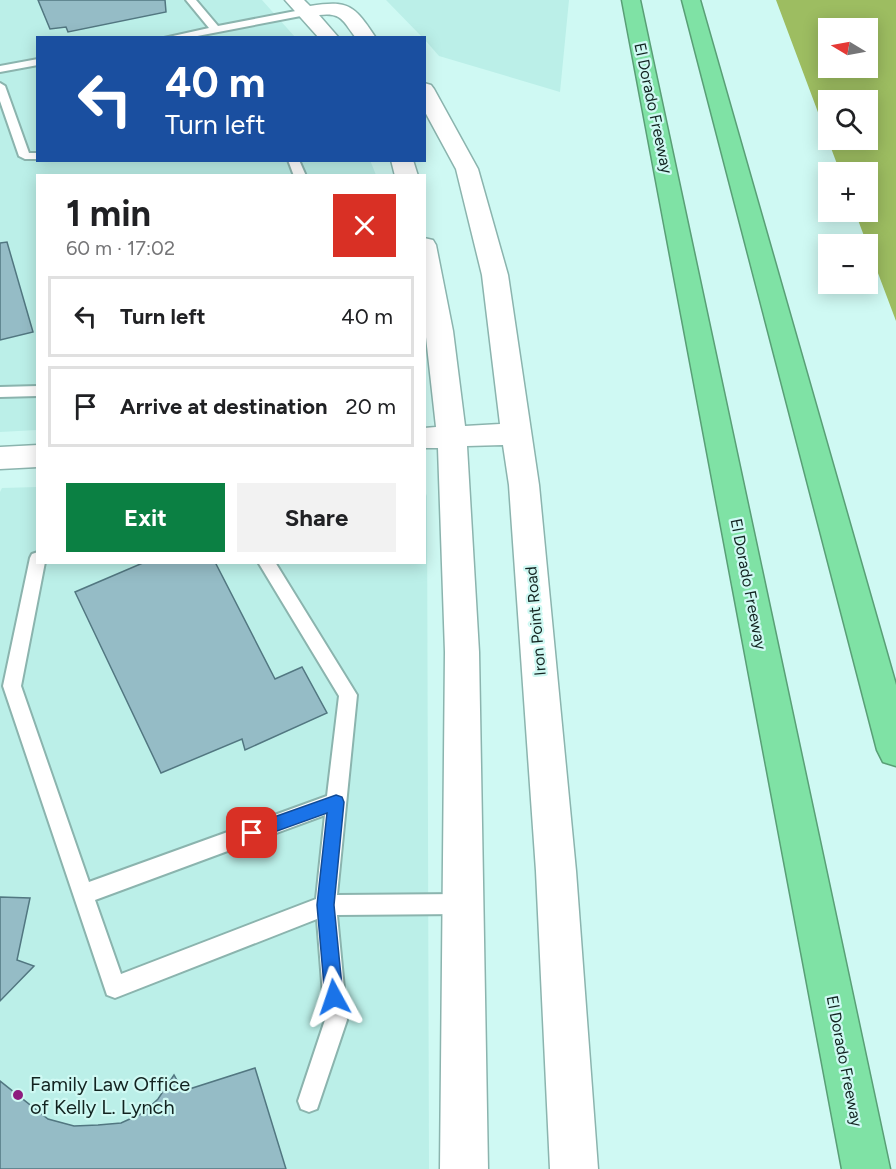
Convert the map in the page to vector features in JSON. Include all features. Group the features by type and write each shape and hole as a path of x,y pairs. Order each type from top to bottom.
{"highway":[{"name":"El Dorado Freeway","path":"631,0 866,1169"},
{"path":"691,0 896,750"}],"main road":[{"path":"351,0 382,36"},
{"path":"300,6 328,36"},
{"path":"300,6 336,7 346,12 366,36"},
{"name":"Iron Point Road","path":"426,91 467,169 495,276 524,485 556,871 574,1169"},
{"path":"426,256 440,331 438,437 462,651 464,1169"},
{"path":"438,437 516,434"},
{"path":"0,458 36,456"}],"lane":[{"path":"191,0 215,29"},
{"path":"179,36 215,29 300,6"},
{"path":"0,69 36,62"},
{"path":"0,87 25,156 36,156"},
{"path":"0,392 36,391"},
{"path":"37,564 12,686 115,987 326,905 463,904"},
{"path":"267,564 348,695 326,905 336,1020 309,1101"},
{"path":"84,894 336,802"}],"shaded area":[{"path":"0,0 262,0 294,36 36,36 36,162 371,162 376,174 36,174 36,430 0,432"},
{"path":"386,0 569,0 560,92 439,56 426,41 426,36 421,36"},
{"path":"36,487 36,564 426,564 426,494 429,1169 0,1169 0,492 2,488"}],"green space":[{"path":"776,0 896,0 896,321 878,273 878,234 863,234 859,222 878,222 878,162 836,162 832,150 878,150 878,90 818,90 818,112"}],"building":[{"path":"38,0 165,0 166,12 68,32 66,27 50,29"},
{"path":"7,242 33,332 0,340 0,243"},
{"path":"140,564 216,564 275,679 302,667 327,713 245,750 242,739 161,773 75,592"},
{"path":"0,897 30,898 17,960 34,966 0,1001"},
{"path":"255,1068 286,1169 0,1169 0,1081 48,1119 74,1126 98,1125 121,1123 143,1113 158,1099 174,1075 183,1091"}],"place":[{"name":"Family Law Office of Kelly L. Lynch","path":"18,1095"}],"route":[{"path":"252,833 336,802 326,905 334,997"}]}
